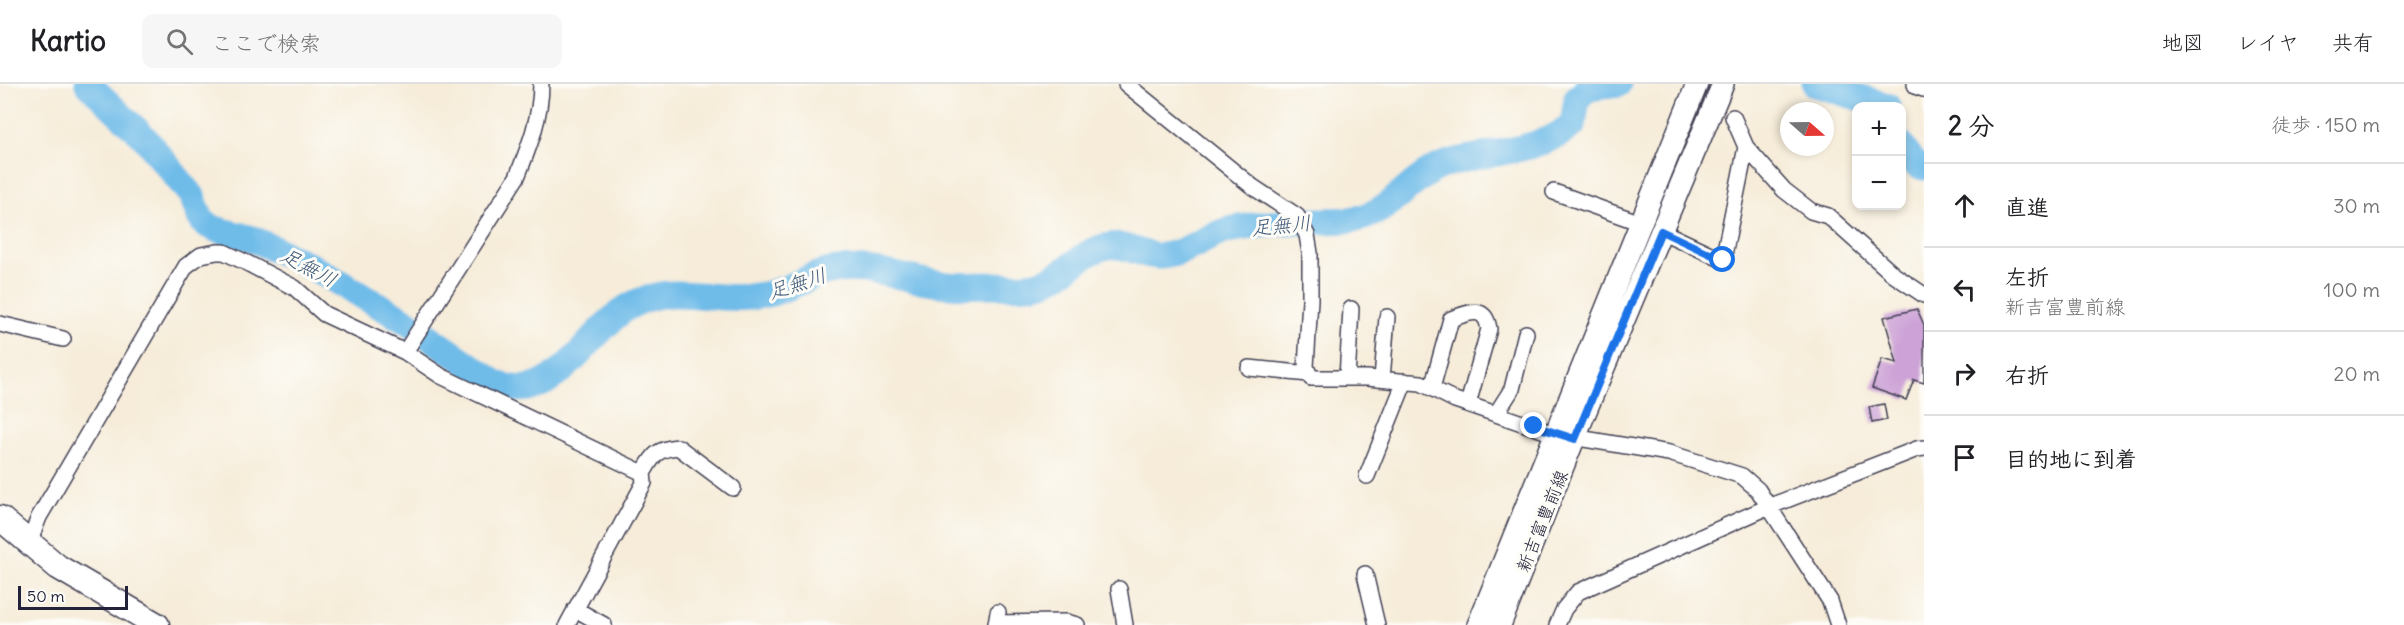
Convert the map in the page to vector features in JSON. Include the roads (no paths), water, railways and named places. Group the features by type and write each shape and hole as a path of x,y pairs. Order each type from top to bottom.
{"main road":[{"name":"新吉富豊前線","path":"1500,625 1564,437 1641,223 1697,84"},
{"name":"新吉富豊前線","path":"1478,625 1661,231 1723,84"},
{"path":"1918,84 1924,86"},
{"path":"0,518 58,567 157,625"}],"street":[{"path":"405,352 517,177 530,146 541,106 541,84"},
{"path":"1126,84 1253,187 1296,216 1307,235 1310,253 1306,368 1311,378 1421,382 1468,404 1564,437 1669,453 1742,476 1758,490 1830,601 1838,625"},
{"path":"1733,117 1746,147 1784,190 1811,211 1828,216 1894,275 1924,295"},
{"path":"1661,231 1723,260 1746,147"},
{"path":"1554,192 1641,223"},
{"path":"29,543 39,517 180,274 186,266 201,255 224,252 295,288 324,314 405,352 441,376 644,473"},
{"path":"1347,378 1351,309"},
{"path":"1432,388 1451,320 1472,311 1484,315 1489,329 1468,404"},
{"path":"1382,379 1387,317"},
{"path":"0,324 63,339"},
{"path":"1496,414 1512,389 1526,333"},
{"path":"1249,368 1309,374"},
{"path":"1366,476 1405,381"},
{"path":"567,625 644,483 644,473 654,455 665,448 678,447 733,488"},
{"path":"1557,625 1564,609 1578,592 1768,507 1924,448"},
{"path":"1365,574 1377,625"},
{"path":"1119,589 1125,625"},
{"path":"575,609 604,625"},
{"path":"998,612 996,623 1066,622 1077,625"}],"waterway":[{"name":"足無川","path":"88,84 144,137 192,196 204,223 215,229 253,239 309,265 406,321 497,384 518,389 536,386 553,377 628,307 658,295 687,294 731,298 760,296 821,273 844,269 885,273 945,285 1026,285 1050,279 1089,254 1109,246 1122,246 1160,256 1177,253 1217,234 1235,229 1258,225 1358,219 1376,212 1425,175 1446,164 1529,146 1559,134 1573,125 1577,98 1588,88 1618,84"},
{"name":"足無川","path":"1815,84 1874,102"},
{"name":"足無川","path":"1906,152 1913,162 1924,167"}]}
